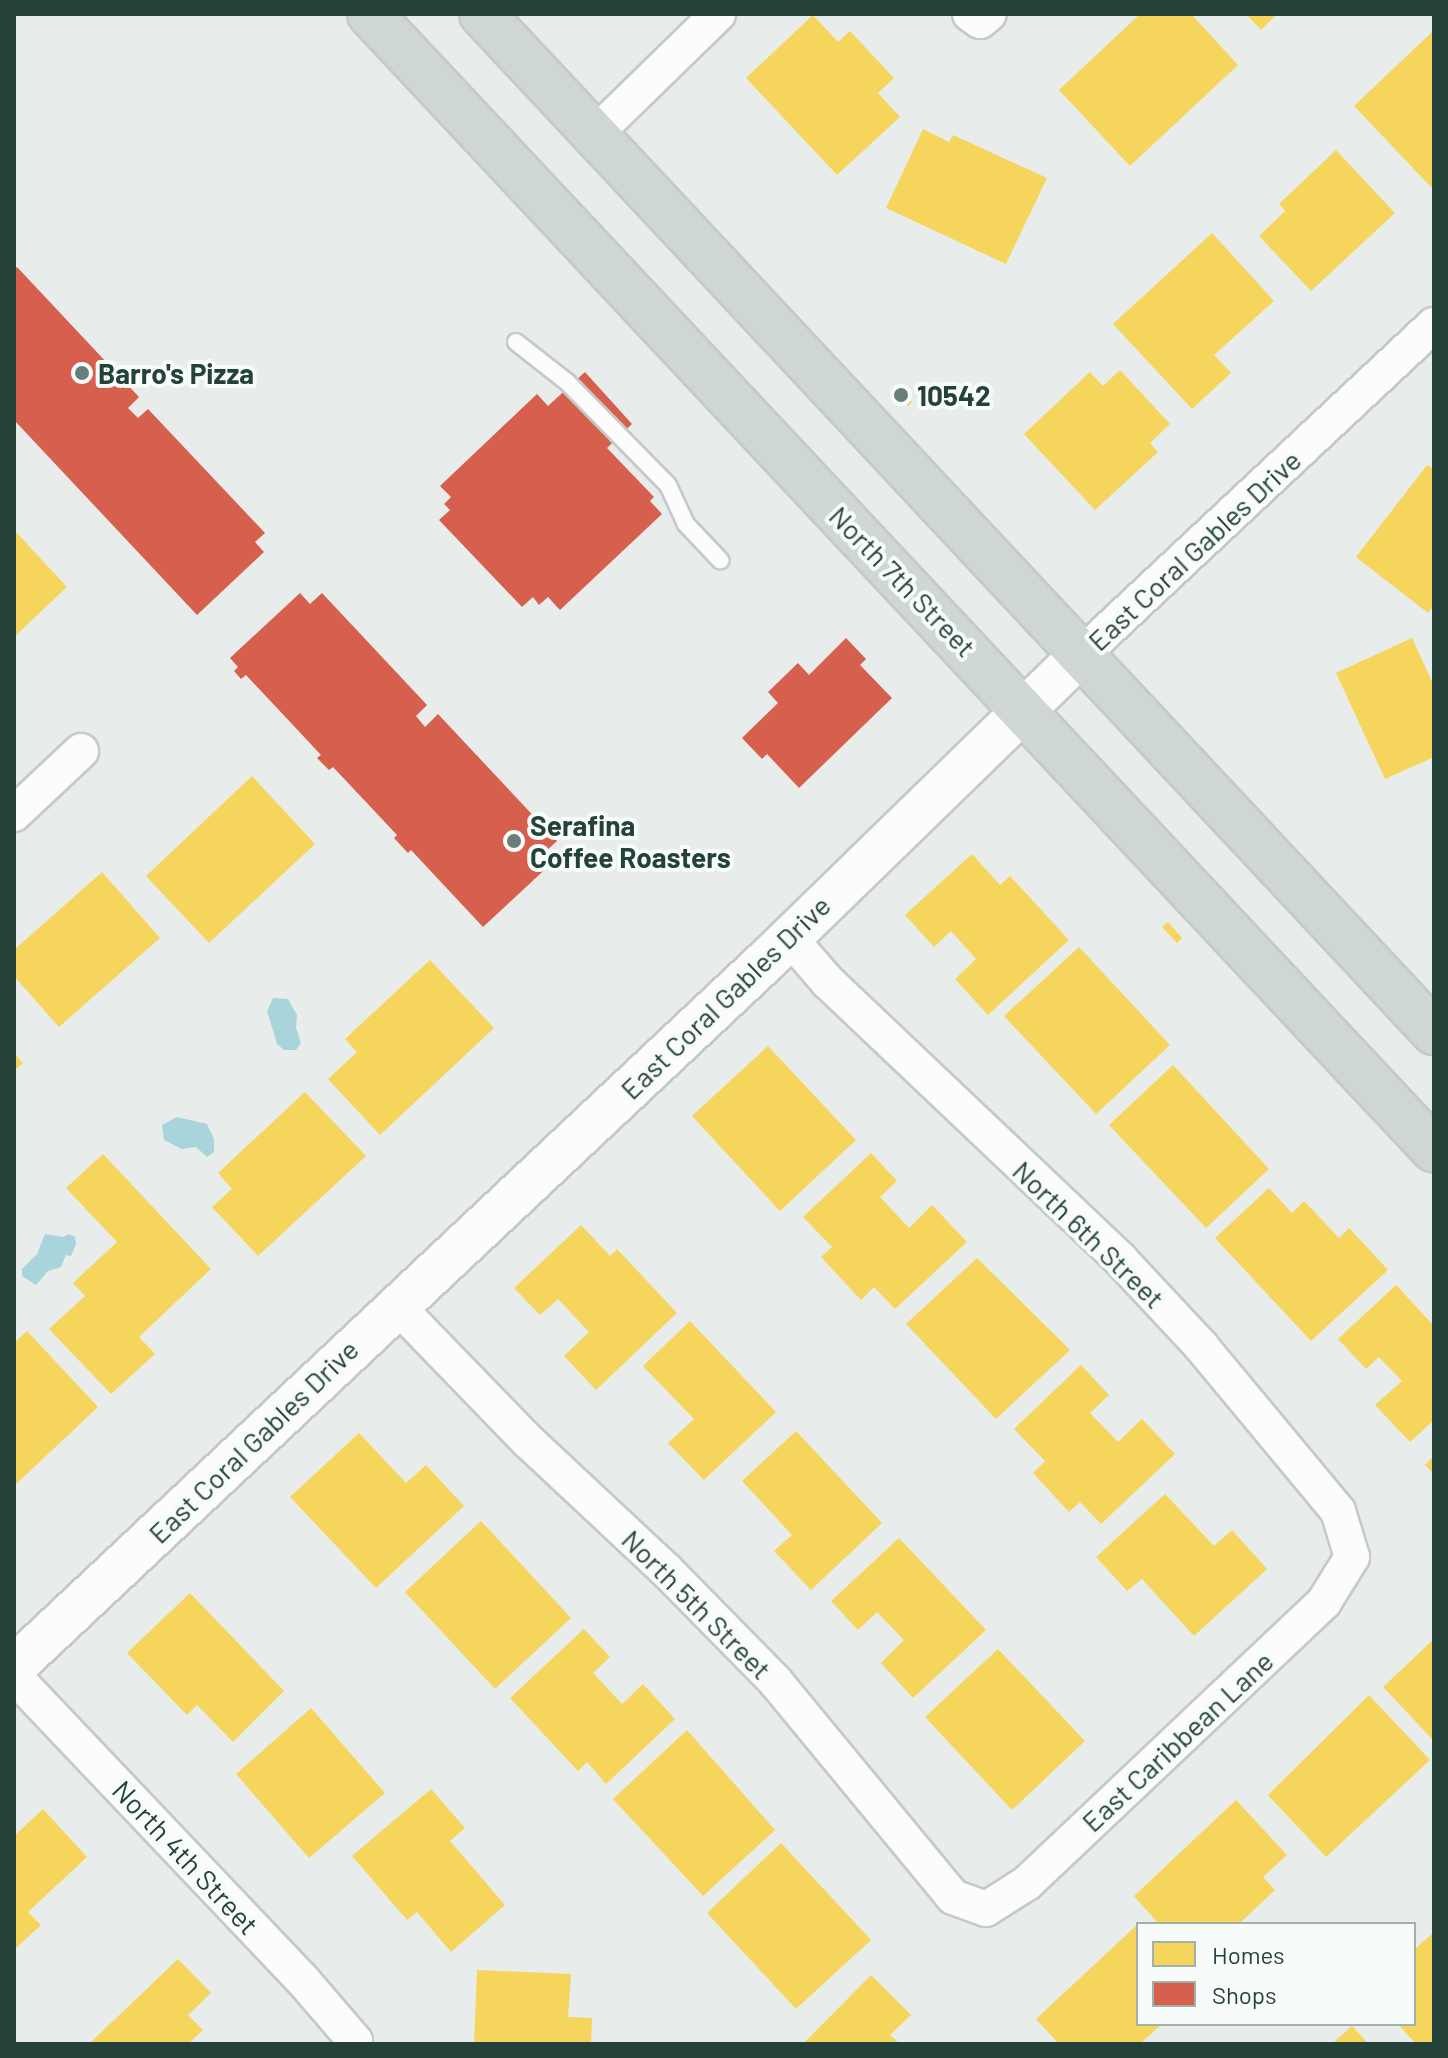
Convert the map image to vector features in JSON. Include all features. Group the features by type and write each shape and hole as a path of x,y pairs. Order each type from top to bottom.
{"main road":[{"name":"North 7th Street","path":"370,14 1024,708 1434,1150"},
{"path":"482,14 1434,1032"}],"street":[{"path":"595,134 718,14"},
{"name":"East Coral Gables Drive","path":"14,1667 789,937 1024,708 1434,325"},
{"path":"14,814 81,751"},
{"name":"North 6th Street","path":"789,937 828,982 1120,1259 1202,1347 1338,1511 1352,1557"},
{"name":"North 5th Street","path":"396,1305 507,1420 666,1570 775,1681 953,1897 986,1909"},
{"name":"East Caribbean Lane","path":"986,1909 1027,1883 1324,1602 1352,1557"},
{"name":"North 4th Street","path":"14,1676 301,1978 354,2042"}],"lane":[{"path":"516,342 567,382 668,485 686,524 720,560"}],"water":[{"path":"273,998 288,999 297,1015 296,1028 301,1043 296,1050 284,1050 277,1044 267,1011"},
{"path":"177,1117 207,1124 214,1139 214,1152 207,1157 196,1147 182,1149 164,1140 162,1125"},
{"path":"45,1234 63,1237 69,1234 75,1237 76,1244 61,1267 48,1271 36,1285 22,1276 22,1269 37,1254"}],"building: Homes":[{"path":"1140,14 1191,14 1238,65 1130,166 1059,90"},
{"path":"1246,14 1277,14 1261,30"},
{"path":"813,15 838,42 850,31 894,78 878,93 900,117 837,175 746,78"},
{"path":"1434,30 1434,183 1431,187 1354,106"},
{"path":"923,129 949,142 953,135 1047,178 1006,264 886,208"},
{"path":"1336,150 1395,213 1311,291 1259,236 1285,211 1279,204"},
{"path":"1212,233 1274,301 1214,355 1231,373 1192,409 1113,324"},
{"path":"1120,370 1170,424 1150,443 1158,452 1095,510 1024,434 1090,372 1103,386"},
{"path":"899,387 912,402 908,406 894,392"},
{"path":"1427,465 1434,470 1434,605 1428,613 1356,557"},
{"path":"14,530 67,587 14,637"},
{"path":"1412,638 1434,686 1434,757 1385,779 1336,673"},
{"path":"252,776 315,844 209,943 146,876"},
{"path":"972,854 1000,885 1010,876 1069,940 988,1015 955,979 976,959 951,931 934,947 905,915"},
{"path":"102,872 160,938 59,1027 14,976 14,950"},
{"path":"1168,922 1182,938 1177,943 1162,927"},
{"path":"1079,947 1170,1045 1096,1114 1004,1016"},
{"path":"430,960 494,1028 380,1135 328,1079 357,1052 345,1039"},
{"path":"768,1046 856,1140 780,1211 692,1116"},
{"path":"14,1053 23,1063 14,1071"},
{"path":"1173,1065 1269,1169 1206,1228 1109,1125"},
{"path":"305,1092 366,1156 258,1256 212,1207 232,1189 218,1173"},
{"path":"871,1153 897,1181 880,1197 909,1228 932,1205 967,1242 895,1309 874,1287 861,1300 821,1257 832,1247 803,1217"},
{"path":"103,1154 211,1269 139,1337 155,1354 111,1394 49,1329 85,1296 73,1283 117,1242 66,1188"},
{"path":"1269,1188 1292,1213 1304,1201 1339,1238 1349,1228 1388,1270 1311,1341 1215,1238"},
{"path":"581,1225 610,1256 617,1249 677,1313 596,1390 564,1356 589,1332 558,1299 540,1315 514,1288"},
{"path":"977,1258 1070,1350 996,1419 906,1324"},
{"path":"1396,1285 1434,1326 1434,1420 1410,1442 1375,1405 1402,1381 1379,1357 1366,1369 1338,1339"},
{"path":"690,1321 776,1412 704,1480 668,1443 694,1419 643,1366"},
{"path":"27,1331 98,1407 14,1486 14,1343"},
{"path":"1081,1365 1109,1395 1090,1413 1118,1442 1142,1419 1175,1454 1101,1524 1080,1502 1069,1512 1033,1473 1045,1461 1014,1429"},
{"path":"796,1431 882,1523 811,1590 774,1551 792,1535 742,1481"},
{"path":"359,1433 406,1483 426,1465 464,1506 376,1588 290,1497"},
{"path":"1434,1456 1434,1474 1425,1465"},
{"path":"1165,1494 1214,1546 1232,1530 1267,1569 1194,1636 1142,1579 1127,1591 1096,1557"},
{"path":"481,1521 571,1618 495,1689 405,1592"},
{"path":"899,1538 986,1630 913,1698 881,1663 904,1640 877,1612 858,1630 831,1601"},
{"path":"190,1593 284,1691 233,1742 197,1705 187,1715 127,1653"},
{"path":"584,1629 610,1657 593,1673 622,1704 643,1684 675,1719 606,1784 587,1762 578,1771 510,1698"},
{"path":"1434,1639 1434,1741 1383,1687"},
{"path":"998,1649 1085,1741 1012,1810 925,1717"},
{"path":"1369,1695 1430,1760 1326,1857 1268,1795"},
{"path":"311,1708 385,1793 309,1858 236,1774"},
{"path":"687,1730 775,1830 703,1896 613,1799"},
{"path":"431,1789 465,1828 450,1841 505,1905 451,1952 417,1912 407,1920 352,1856"},
{"path":"1236,1800 1287,1855 1263,1877 1275,1890 1241,1922 1157,1922 1134,1896"},
{"path":"43,1809 87,1857 28,1912 41,1925 14,1950 14,1836"},
{"path":"781,1843 871,1940 796,2009 707,1913"},
{"path":"1136,1926 1136,2026 1160,2026 1140,2044 1059,2044 1036,2019"},
{"path":"1434,1932 1434,2044 1416,2044 1400,2026 1416,2026 1416,1948"},
{"path":"178,1959 211,1993 188,2015 203,2030 188,2044 89,2044"},
{"path":"477,1970 571,1974 568,2017 592,2018 591,2044 474,2044"},
{"path":"871,1975 911,2015 890,2035 900,2044 803,2044"},
{"path":"1352,2026 1369,2044 1332,2044"}],"building: Shops":[{"path":"17,267 139,397 128,408 138,418 148,409 265,533 255,542 264,552 197,615 14,420 14,270"},
{"path":"585,372 632,424 607,448 654,497 650,501 662,514 560,610 548,597 539,605 533,597 522,607 439,520 450,510 444,504 451,497 440,486 537,394 548,406"},
{"path":"300,593 310,604 322,593 427,705 416,716 425,727 438,714 557,841 544,853 553,862 483,927 411,850 408,853 394,838 397,835 333,767 329,770 317,758 321,755 246,675 241,679 234,671 238,667 230,658"},
{"path":"846,638 866,659 860,665 892,698 799,788 767,754 762,759 742,738 778,703 768,692 798,663 809,675"}],"place":[{"name":"Barro's Pizza","path":"82,373"},
{"name":"10542","path":"901,395"},
{"name":"Serafina Coffee Roasters","path":"514,841"}]}
